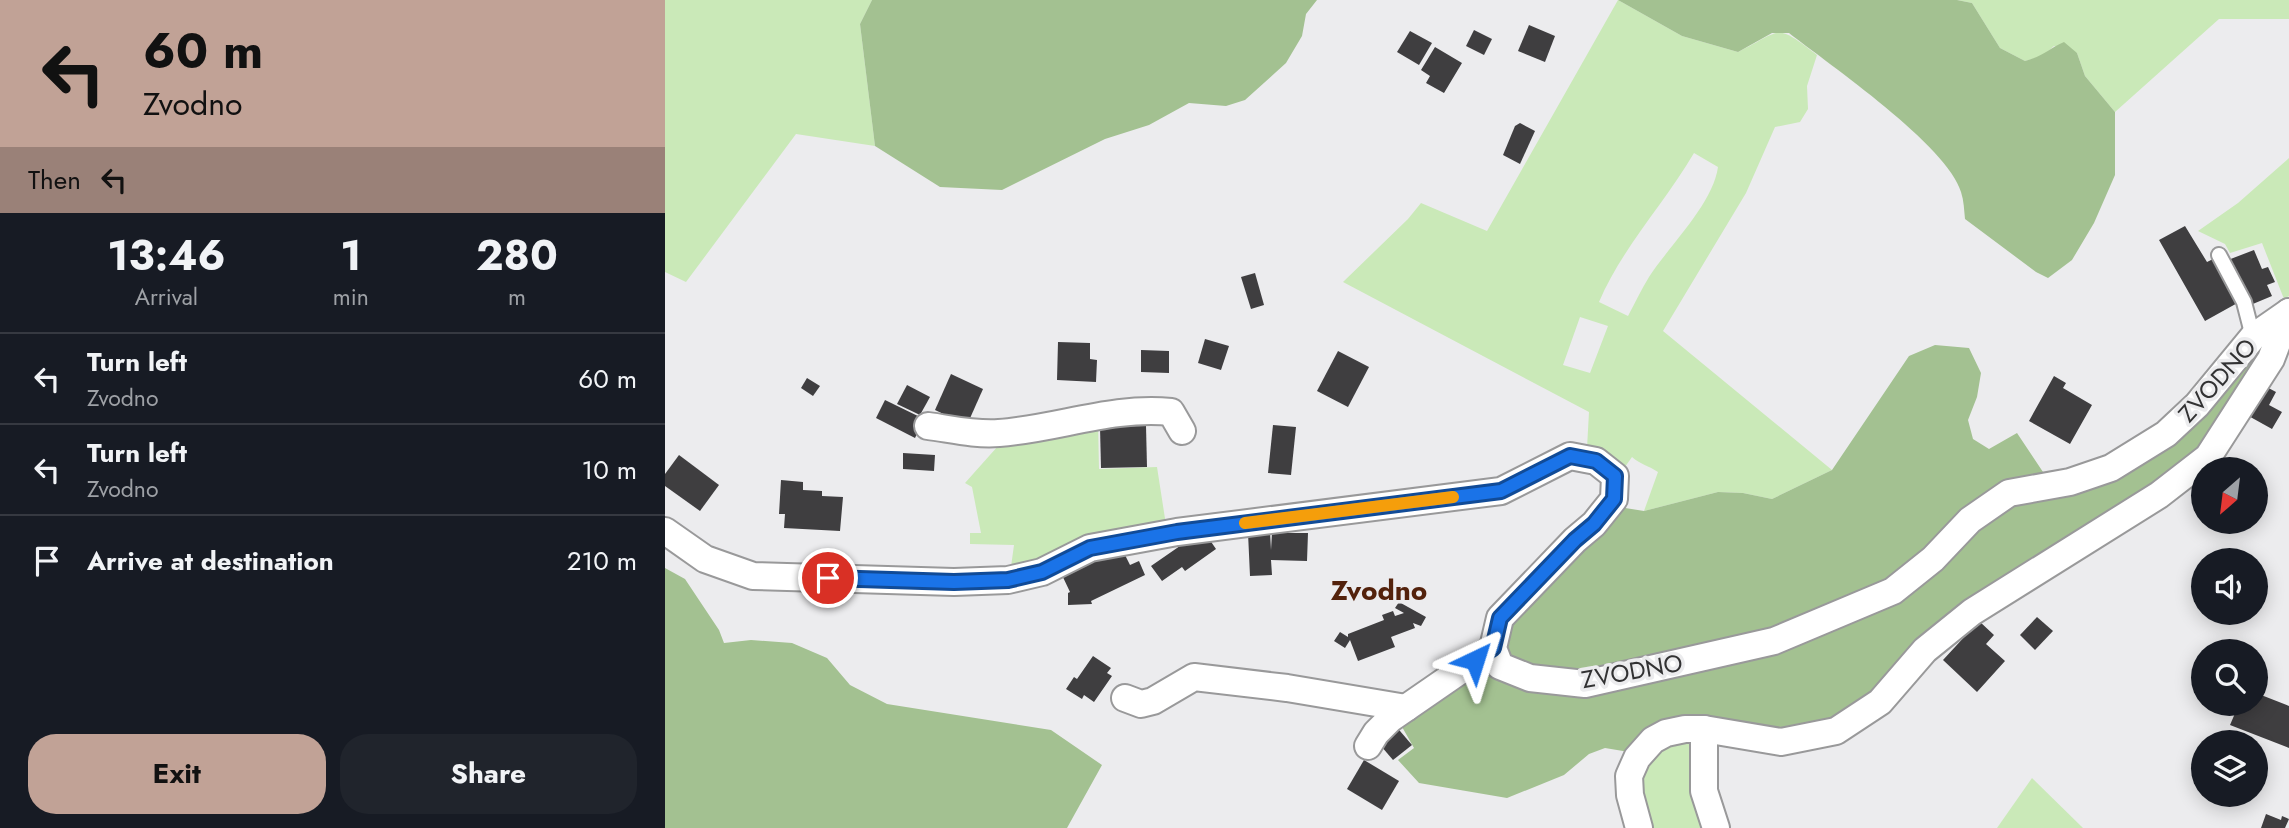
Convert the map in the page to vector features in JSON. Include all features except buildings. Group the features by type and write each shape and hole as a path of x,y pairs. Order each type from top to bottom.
{"street":[{"name":"ZVODNO","path":"1493,648 1500,666 1529,678 1585,684 1774,641 1893,591 1933,559 1970,520 2009,493 2070,482 2111,468 2167,434 2197,405 2253,337 2289,312"},
{"name":"ZVODNO","path":"1639,828 1630,795 1629,776 1637,758 1653,740 1666,733 1704,729 1781,742 1836,731 1880,702 1925,650 1972,612 2159,495 2208,457 2271,359 2289,312"},
{"path":"928,426 999,433 1153,410 1171,412 1182,431"},
{"path":"665,531 705,559 753,576 954,582 1008,580 1042,572 1090,548 1177,532 1501,491 1570,456 1596,461 1615,476 1614,499 1594,524 1575,540 1500,618 1493,648 1406,708 1376,733 1368,746"},
{"path":"1125,698 1141,704 1153,701 1194,677 1274,686 1406,708"},
{"path":"1704,729 1705,791 1716,828"}],"lane":[{"path":"2219,255 2244,302 2253,337"}],"green space":[{"path":"665,0 872,0 860,24 875,146 796,134 686,282 665,272"},
{"path":"872,0 1317,0 1306,14 1302,36 1286,63 1245,100 1226,106 1189,103 1149,125 1105,139 1002,190 940,187 875,146 860,24"},
{"path":"1618,0 1682,36 1738,52 1778,33 1803,44 1817,55 1807,86 1808,109 1800,122 1775,127 1746,193 1663,331 1832,470 1772,499 1743,493 1718,492 1644,511 1658,472 1632,457 1620,474 1587,448 1589,412 1343,282 1421,203 1487,231","holes":["1694,153 1718,167 1708,195 1699,210 1649,277 1628,316 1599,302 1619,263","1580,317 1608,326 1590,373 1563,365"]},
{"path":"1618,0 1957,0 1972,3 2000,48 2025,61 2064,42 2077,53 2085,76 2115,112 2115,175 2094,223 2072,260 2048,278 1965,219 1961,192 1952,173 1934,152 1885,107 1789,33 1772,33 1738,52 1682,36"},
{"path":"1957,0 2289,0 2289,19 2219,19 2115,112 2085,76 2077,53 2054,46 2043,56 2025,61 2000,48 1972,3"},
{"path":"2289,158 2289,296 2284,299 2262,243 2230,253 2225,244 2198,231 2238,203"},
{"path":"2266,336 2222,424 2203,450 1864,708 1798,731 1710,723 1629,752 1605,748 1589,754 1564,775 1507,798 1419,783 1398,760 1414,748 1397,718 1463,674 1483,674 1543,689 1846,620 2005,503 2091,481"},
{"path":"1935,345 1969,348 1981,373 1977,397 1968,420 1973,439 1989,449 2017,433 2045,475 1894,578 1768,634 1708,649 1560,675 1502,655 1501,635 1619,507 1644,511 1718,492 1743,493 1772,499 1832,470 1909,356"},
{"path":"1098,420 1099,469 1157,467 1166,525 1010,574 1014,545 970,544 970,533 981,533 972,487 965,483 1006,437"},
{"path":"665,568 685,579 719,630 724,643 751,640 792,643 827,658 850,685 887,704 1051,730 1102,765 1067,828 665,828"},
{"path":"1693,733 1711,828 1645,828 1639,765 1649,750"},
{"path":"2032,778 2083,828 1997,828"}],"slow traffic":[{"path":"1245,523 1453,497"}],"district":[{"name":"Zvodno","path":"1379,590"}],"route":[{"path":"828,578 954,582 1008,580 1042,572 1090,548 1177,532 1501,491 1570,456 1596,461 1615,476 1614,499 1594,524 1575,540 1500,618 1493,648 1475,660"}]}
